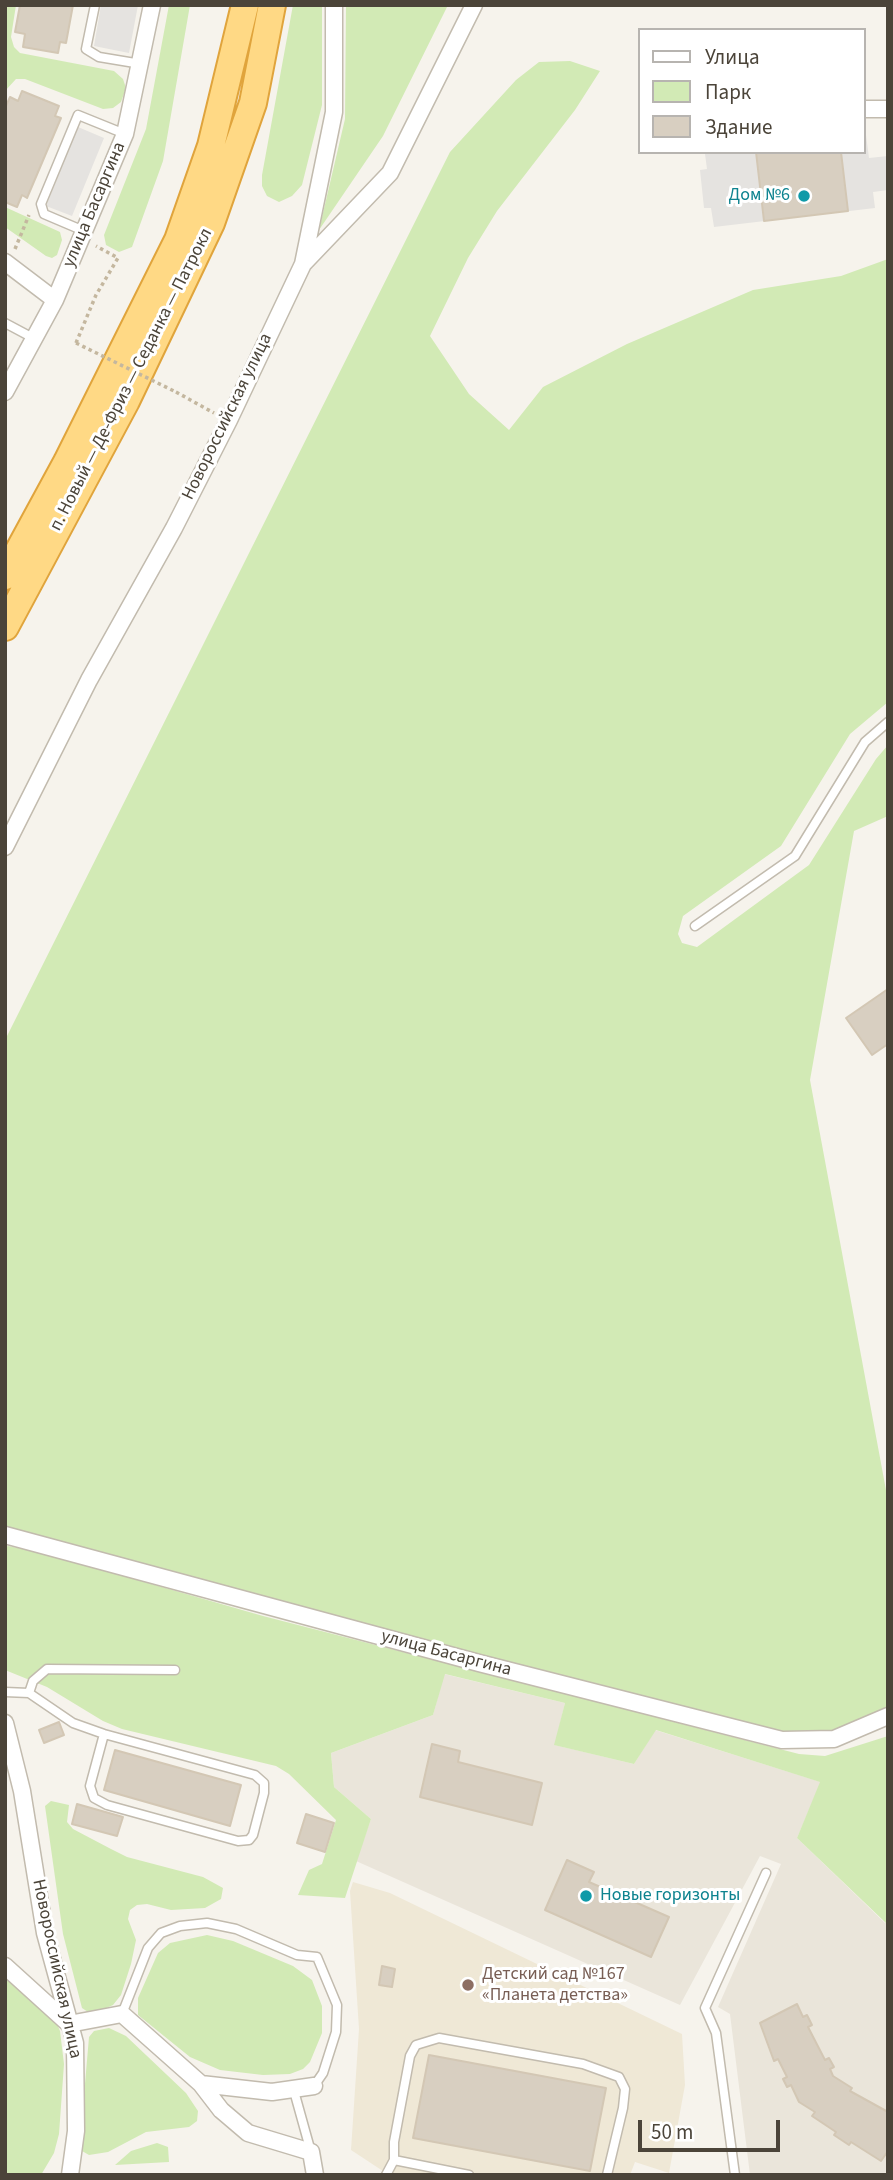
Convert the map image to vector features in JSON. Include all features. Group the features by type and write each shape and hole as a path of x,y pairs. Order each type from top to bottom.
{"highway":[{"name":"п. Новый — Де-Фриз — Седанка — Патрокл","path":"5,576 68,463 178,240 211,146 245,5"},
{"name":"п. Новый — Де-Фриз — Седанка — Патрокл","path":"5,626 126,401 211,223 253,103 272,5"}],"street":[{"name":"улица Басаргина","path":"5,393 55,300 125,134 152,5"},
{"path":"303,264 334,112 334,5"},
{"name":"Новороссийская улица","path":"5,847 89,680 229,421 303,264 390,173 474,5"},
{"path":"865,109 888,108"},
{"path":"5,262 55,300"},
{"name":"улица Басаргина","path":"5,1535 479,1663 782,1740 834,1739 888,1716"},
{"name":"Новороссийская улица","path":"5,1723 22,1791 45,1933 77,2062 76,2131 70,2175"},
{"path":"5,1966 69,2024 121,2014 201,2084 221,2110 248,2133 310,2152 315,2175"},
{"path":"201,2084 293,2091 314,2086"}],"lane":[{"path":"95,5 86,49 99,57 141,64"},
{"path":"84,231 44,214 41,204 78,115 125,134"},
{"path":"5,323 35,339"},
{"path":"695,926 795,856 865,742 888,722"},
{"path":"29,1693 33,1681 47,1669 175,1670"},
{"path":"5,1692 29,1693 73,1723 104,1734 254,1775 264,1783 264,1793 253,1835 249,1840 238,1841 107,1805 94,1798 90,1786 104,1734"},
{"path":"735,2175 716,2033 705,2008 766,1873"},
{"path":"121,2014 148,1948 161,1933 180,1926 207,1923 236,1929 297,1955 317,1957 337,2005 336,2032 323,2073 314,2086"},
{"path":"386,2175 394,2160 394,2142 410,2056 415,2045 439,2038 583,2064 619,2077 625,2089 623,2108 607,2175"},
{"path":"293,2091 310,2152"},
{"path":"394,2160 469,2175"}],"path":[{"path":"94,245 118,258 96,295 76,343 206,408"}],"shaded area":[{"path":"101,5 138,5 129,53 94,46"},
{"path":"78,127 104,138 72,216 46,206"},
{"path":"865,135 869,158 888,156 888,190 873,192 875,208 714,227 711,208 704,208 700,170 707,169 705,154 865,154"},
{"path":"444,1674 565,1703 555,1745 634,1764 655,1730 821,1782 797,1838 885,1923 888,1921 888,2175 750,2175 730,2014 718,2007 781,1864 760,1856 680,2005 356,1861 371,1819 334,1787 331,1753 433,1715"},
{"name":"Детский сад №167 «Планета детства»","path":"353,1882 390,1893 682,2034 685,2085 669,2173 635,2162 630,2175 389,2175 351,2150 359,2029 350,1891"}],"green space":[{"path":"7,5 16,5 11,37 14,47 20,53 114,71 123,79 126,88 121,102 113,108 103,109 25,79 16,79 5,91"},
{"path":"169,5 190,5 163,161 132,247 119,252 106,245 104,235 146,129"},
{"path":"293,5 322,5 322,105 302,185 292,196 279,202 267,196 262,186 262,175"},
{"path":"346,5 448,5 383,136 319,230 345,119"},
{"path":"570,61 600,71 575,110 497,211 468,258 430,336 469,394 509,430 543,387 627,344 753,290 841,276 888,259 888,702 850,734 781,846 683,916 678,934 682,943 697,947 809,865 876,759 888,745 888,816 854,831 810,1080 888,1501 888,1714 832,1732 789,1736 714,1724 5,1529 5,1040 450,152 516,80 539,62"},
{"path":"5,207 60,232 62,240 57,255 52,258 46,256 5,227"},
{"path":"5,1547 47,1554 263,1616 799,1754 825,1756 888,1736 888,1921 886,1923 797,1838 820,1782 656,1730 634,1764 554,1745 565,1703 445,1674 433,1715 331,1753 334,1787 371,1819 345,1898 298,1895 309,1870 322,1864 336,1820 289,1774 276,1766 122,1729 103,1721 47,1687 5,1670"},
{"path":"51,1801 69,1805 67,1822 73,1829 111,1849 127,1857 203,1877 223,1888 221,1899 205,1908 171,1910 147,1904 137,1905 130,1910 128,1919 136,1940 131,1964 121,1995 113,2005 104,2009 88,2012 82,2008 63,1934 45,1806"},
{"path":"207,1935 233,1941 293,1966 312,1980 322,2006 322,2033 310,2062 303,2069 290,2074 263,2075 220,2070 190,2057 138,2015 138,1998 158,1953 170,1943"},
{"path":"5,1977 56,2022 60,2031 64,2064 59,2134 54,2153 41,2175 5,2175"},
{"path":"109,2028 126,2036 186,2093 198,2111 197,2121 189,2127 146,2132 108,2152 89,2155 82,2151 80,2142 89,2037 94,2031"},
{"path":"157,2143 168,2147 169,2162 115,2165 131,2151"}],"building":[{"path":"20,5 73,5 66,43 60,42 58,53 23,47 25,34 15,32"},
{"path":"22,91 59,106 55,116 61,118 27,198 22,195 17,207 5,202 5,108 10,97 18,101"},
{"name":"Дом №6","path":"756,154 841,154 848,211 764,221"},
{"path":"888,989 888,1044 872,1055 846,1018"},
{"path":"59,1722 64,1735 44,1743 39,1730"},
{"path":"432,1744 460,1751 458,1762 542,1783 532,1825 420,1797"},
{"path":"115,1750 241,1785 230,1826 104,1790"},
{"path":"77,1804 123,1817 117,1836 72,1824"},
{"path":"306,1814 334,1823 325,1852 297,1843"},
{"name":"Новые горизонты","path":"567,1860 594,1872 589,1882 669,1917 651,1957 545,1910"},
{"path":"382,1966 395,1969 392,1987 379,1985"},
{"path":"797,2004 803,2017 807,2015 812,2025 808,2027 825,2060 829,2058 834,2067 830,2069 833,2076 852,2088 850,2091 888,2112 888,2151 881,2161 851,2142 849,2145 834,2135 836,2132 812,2116 815,2112 799,2102 791,2085 787,2087 783,2079 787,2077 778,2059 774,2061 760,2023"},
{"path":"429,2055 606,2088 590,2171 413,2138"}],"place":[{"name":"Дом №6","path":"804,196"},
{"name":"Новые горизонты","path":"586,1896"},
{"name":"Детский сад №167 «Планета детства»","path":"468,1985"}]}
